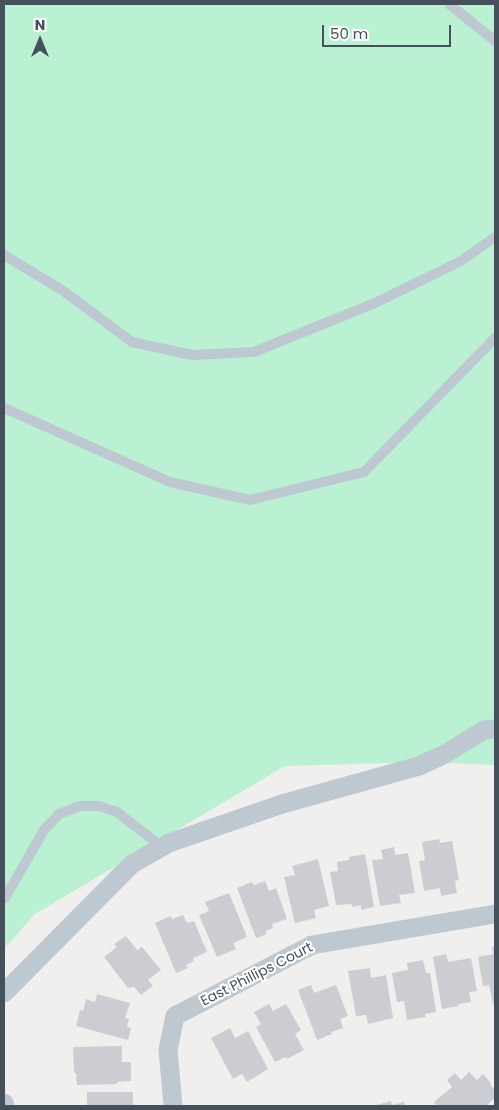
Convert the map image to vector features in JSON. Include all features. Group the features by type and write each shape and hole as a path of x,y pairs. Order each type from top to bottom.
{"street":[{"path":"4,993 126,869 169,843 282,804 419,766 445,754 484,730 495,729"},
{"name":"East Phillips Court","path":"172,1106 168,1050 174,1016 312,945 495,914"}],"lane":[{"path":"448,4 495,41"},
{"path":"4,255 62,290 132,342 192,355 254,352 376,304 461,261 495,237"},
{"path":"4,408 170,482 250,500 364,472 495,338"},
{"path":"5,898 44,830 59,814 80,806 99,806 117,812 162,847"}],"green space":[{"path":"4,4 495,4 495,765 420,762 285,766 35,914 4,949"}],"building":[{"path":"439,839 440,843 452,841 459,880 455,881 457,893 441,896 440,888 424,891 419,861 425,860 422,842"},
{"path":"394,847 395,855 408,853 415,893 399,895 401,903 380,906 372,860 383,859 381,850"},
{"path":"365,854 374,907 361,910 361,905 352,907 352,904 336,905 330,872 338,871 337,862 349,860 349,857"},
{"path":"318,859 329,906 314,910 316,918 295,923 284,877 295,875 292,866"},
{"path":"265,881 269,891 276,888 287,919 272,924 273,928 265,931 267,934 256,938 237,888 252,882 254,885"},
{"path":"229,893 247,937 233,943 236,949 217,957 199,915 209,911 205,902"},
{"path":"183,915 187,923 194,921 207,952 193,958 194,961 186,965 188,968 176,973 155,923 171,916 172,919"},
{"path":"126,936 137,950 142,947 161,970 148,980 153,986 141,995 134,987 128,988 104,957 117,947 114,944"},
{"path":"492,947 495,947 495,1004 493,1004 489,985 483,986 478,957 493,954"},
{"path":"446,954 448,962 471,958 477,991 469,992 471,1002 442,1009 433,957"},
{"path":"423,960 426,973 430,973 436,1012 425,1014 426,1017 407,1020 404,1001 397,1002 392,973 408,970 407,963"},
{"path":"370,968 371,978 386,975 393,1018 368,1024 366,1015 356,1016 348,971"},
{"path":"311,985 314,993 336,985 348,1016 340,1019 343,1028 317,1040 298,990"},
{"path":"97,994 130,1003 125,1018 129,1019 127,1027 131,1028 128,1040 76,1026 80,1010 83,1011 86,999 95,1002"},
{"path":"269,1004 273,1011 286,1004 301,1030 295,1034 304,1050 287,1059 286,1057 275,1062 256,1027 261,1024 254,1012"},
{"path":"230,1028 235,1038 248,1031 268,1069 247,1082 242,1074 233,1079 211,1038"},
{"path":"122,1046 122,1062 131,1062 131,1081 117,1082 117,1084 77,1085 76,1073 74,1073 73,1047"},
{"path":"469,1072 477,1080 483,1074 495,1091 495,1098 486,1106 437,1106 434,1102 452,1087 447,1080 455,1073 461,1080"},
{"path":"87,1092 133,1092 133,1106 87,1106"},
{"path":"391,1101 392,1105 404,1102 405,1106 373,1106"}]}
